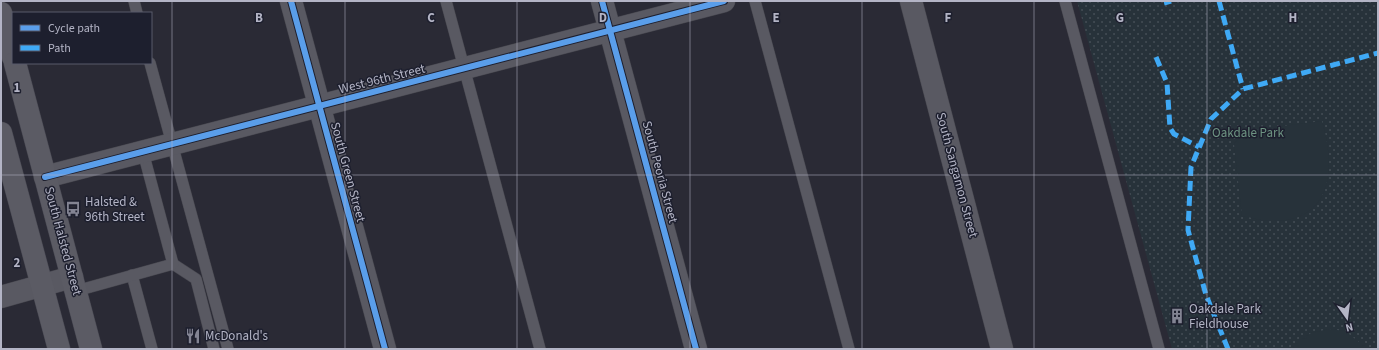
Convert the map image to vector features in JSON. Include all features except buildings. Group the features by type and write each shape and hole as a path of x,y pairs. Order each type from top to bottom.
{"main road":[{"path":"1,13 12,53"},
{"name":"South Halsted Street","path":"15,64 92,349"},
{"path":"1,133 59,349"}],"street":[{"name":"South Green Street","path":"291,1 385,349"},
{"name":"South Peoria Street","path":"602,1 696,349"},
{"name":"West 96th Street","path":"45,177 610,32 724,1"},
{"name":"South Sangamon Street","path":"911,1 1002,349"},
{"path":"1,296 42,285 74,284"}],"lane":[{"path":"134,1 137,12"},
{"path":"446,1 540,349"},
{"path":"755,1 849,349"},
{"path":"1065,1 1159,349"},
{"path":"150,64 228,349"},
{"path":"143,152 173,264 196,279 214,349"},
{"path":"74,284 132,275 173,264"},
{"path":"132,275 152,349"}],"green space":[{"name":"Oakdale Park","path":"1077,1 1378,1 1378,349 1172,349"},
{"path":"1322,121 1329,157 1325,189 1318,203 1307,213 1291,219 1267,221 1242,216 1234,144 1245,131"},
{"path":"1329,329 1345,331 1368,349 1289,349 1311,333"}],"marked path":[{"path":"1164,3 1171,1"},
{"path":"1219,1 1243,89"},
{"path":"1228,349 1206,295 1188,230 1191,167 1211,119 1243,89 1378,53"},
{"path":"1156,57 1167,83 1170,128 1174,134 1199,147"}],"cycle path":[{"path":"291,1 385,349"},
{"path":"602,1 696,349"},
{"path":"45,177 724,1"}],"place":[{"name":"Halsted & 96th Street","path":"73,209"},
{"name":"Oakdale Park Fieldhouse","path":"1177,316"},
{"name":"McDonald's","path":"193,336"}]}
